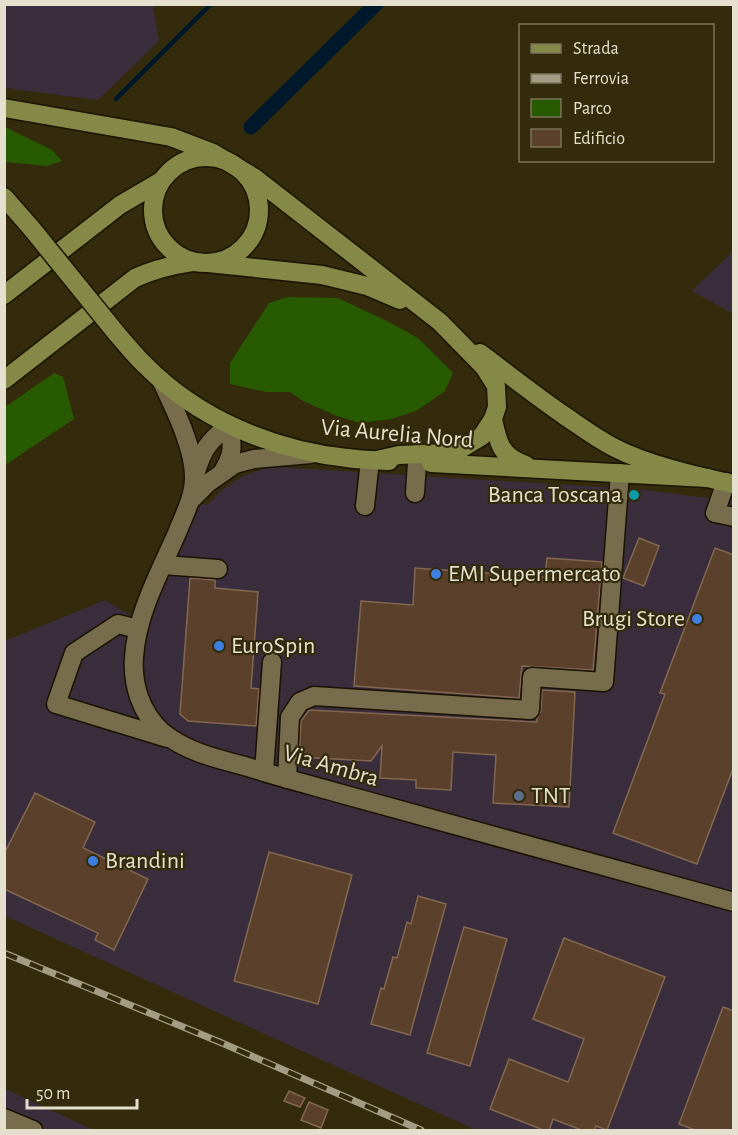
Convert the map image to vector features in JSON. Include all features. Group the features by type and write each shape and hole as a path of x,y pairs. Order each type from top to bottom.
{"main road":[{"path":"4,108 171,137 213,153 255,178 440,322 484,367 496,386 496,407 493,419 482,436 459,450 399,455 373,460"},
{"path":"4,380 135,278 152,270 200,262 222,261 244,247 257,223 259,209 257,196 248,178 233,165 220,159 207,157 181,163 161,181 155,194 154,223 159,236 168,248 179,256 200,262 344,279 407,303 440,322"},
{"path":"4,295 120,205 161,181"},
{"name":"Via Aurelia Nord","path":"4,197 144,365 193,404 228,424 279,444 347,458 707,478"},
{"name":"Via Aurelia Nord","path":"440,322 540,399 616,449 643,460 730,483"},
{"path":"493,419 499,444 505,453 515,462 535,468"}],"street":[{"path":"161,380 184,430 194,477"},
{"path":"191,500 198,462 207,444 228,424 232,448 227,465 221,474"},
{"path":"191,500 208,483 235,464 317,453"},
{"path":"365,506 373,460"},
{"path":"415,493 417,462"},
{"path":"287,779 291,717 300,702 314,696 530,710 532,677 604,682 620,473"},
{"path":"730,483 715,513 734,517"},
{"name":"Via Ambra","path":"191,500 148,599 138,629 134,658 134,680 139,698 145,712 163,732 200,753 287,779 733,901"},
{"path":"163,565 218,569"},
{"path":"138,629 118,624 74,653 56,704 176,741"},
{"path":"264,772 272,662"},
{"path":"4,1118 33,1131"}],"shaded area":[{"path":"5,4 153,5 159,41 98,100 5,88"},
{"path":"733,251 733,314 692,291"},
{"path":"266,468 647,490 733,500 733,1130 476,1130 5,916 5,641 105,600 131,616 181,498 207,505 223,489 243,476"},
{"path":"5,1089 94,1130 5,1130"}],"green space":[{"path":"5,127 52,150 62,161 47,166 5,162"},
{"path":"288,297 338,298 418,338 453,373 445,391 416,411 391,419 360,423 303,401 290,392 266,392 230,384 230,363 269,303"},
{"path":"54,373 63,377 74,419 5,465 5,407"}],"building":[{"path":"639,538 659,546 644,586 623,578"},
{"path":"715,548 734,555 734,766 697,864 613,833 665,694 660,693"},
{"path":"547,558 602,562 593,670 522,666 519,698 354,686 361,601 413,605 415,568 545,577"},
{"name":"EuroSpin","path":"190,578 215,580 215,588 258,592 251,688 259,689 256,726 188,721 180,714"},
{"path":"542,690 575,692 569,807 493,803 496,755 453,752 451,790 416,788 416,780 380,778 382,746 371,761 299,757 301,721 309,710 537,722 541,711"},
{"path":"35,793 95,822 83,848 148,879 114,950 95,940 98,933 4,889 4,854"},
{"path":"269,852 352,875 318,1004 234,981"},
{"path":"418,896 446,904 410,1035 371,1024 393,957 397,958 407,922 411,924"},
{"path":"464,927 507,939 470,1066 427,1053"},
{"path":"564,938 665,977 607,1130 596,1126 594,1131 584,1131 553,1119 549,1131 546,1131 490,1109 509,1059 568,1082 569,1080 584,1039 533,1019"},
{"path":"723,1007 734,1011 734,1131 698,1131 679,1124"},
{"path":"289,1091 305,1098 300,1107 284,1101"},
{"path":"309,1102 328,1110 321,1128 301,1120"}],"waterway":[{"path":"116,99 211,4"},
{"path":"251,127 376,4"}],"railway":[{"path":"4,953 222,1043 421,1130"}],"place":[{"name":"Banca Toscana","path":"634,495"},
{"name":"EMI Supermercato","path":"436,574"},
{"name":"Brugi Store","path":"697,619"},
{"name":"EuroSpin","path":"219,646"},
{"name":"TNT","path":"519,796"},
{"name":"Brandini","path":"93,861"}]}
